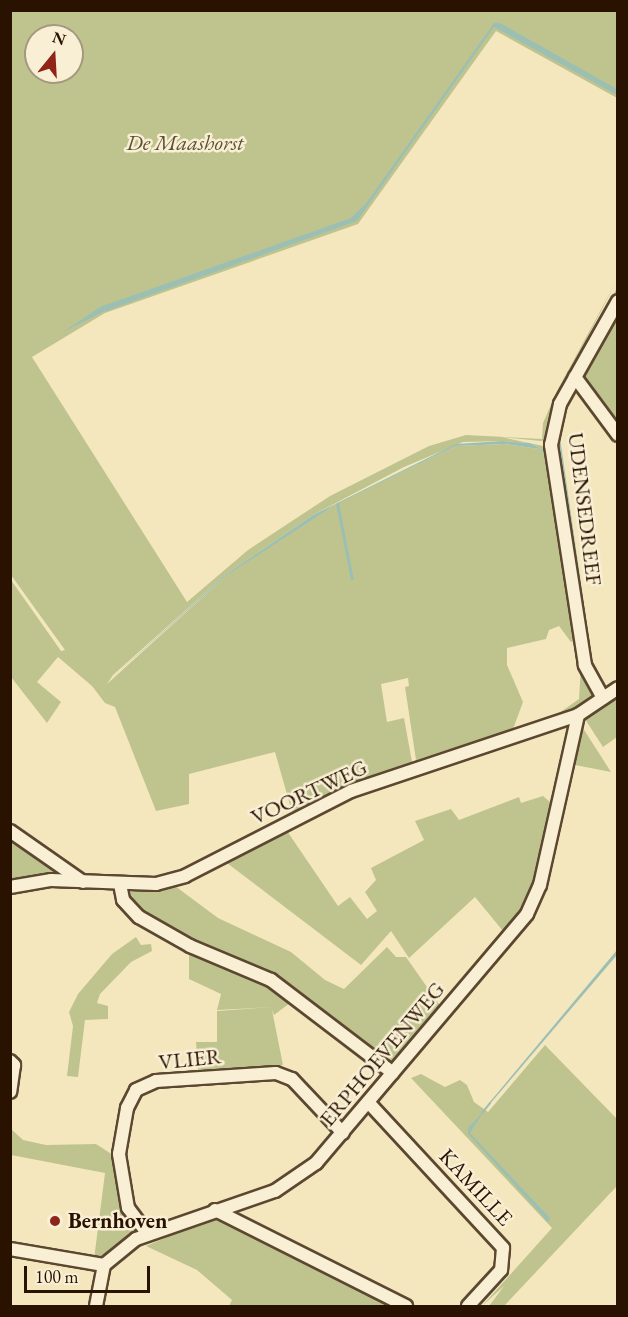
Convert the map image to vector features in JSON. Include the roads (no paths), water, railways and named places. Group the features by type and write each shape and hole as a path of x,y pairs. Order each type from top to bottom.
{"street":[{"name":"UDENSEDREEF","path":"603,698 585,665 551,445 556,414 618,301"},
{"path":"575,377 618,435"},
{"name":"VOORTWEG","path":"10,887 51,880 156,884 185,876 351,791 578,715 618,688"},
{"name":"ERPHOEVENWEG","path":"104,1265 147,1233 291,1183 316,1163 343,1133 536,900 578,715"},
{"path":"10,831 82,882"},
{"path":"120,884 123,900 139,917 189,946 271,980 393,1073"},
{"path":"10,1061 14,1065 10,1092"},
{"name":"VLIER","path":"147,1233 128,1208 118,1154 127,1108 136,1090 156,1081 276,1073 292,1079 343,1133"},
{"name":"KAMILLE","path":"369,1102 503,1248 501,1270 468,1306"},
{"path":"215,1210 406,1306"},
{"path":"10,1249 104,1265 96,1306"}],"water":[{"path":"494,23 500,23 617,89 617,95 494,27 357,221 103,312 63,332 100,307 351,218 367,202"},
{"path":"570,397 560,438 588,632 558,443 559,428"},
{"path":"502,441 530,443 546,451 557,521 545,454 540,449 505,444 456,446 339,503 354,580 351,580 336,504 226,576 106,683 225,575 313,515 456,444"},
{"path":"617,950 617,955 489,1105 489,1103"},
{"path":"484,1111 470,1133 550,1218 548,1222 468,1134 468,1128"}],"waterway":[{"path":"482,1113 490,1103"}],"place":[{"name":"Bernhoven","path":"55,1221"}],"park label":[{"name":"De Maashorst","path":"185,143"}]}
